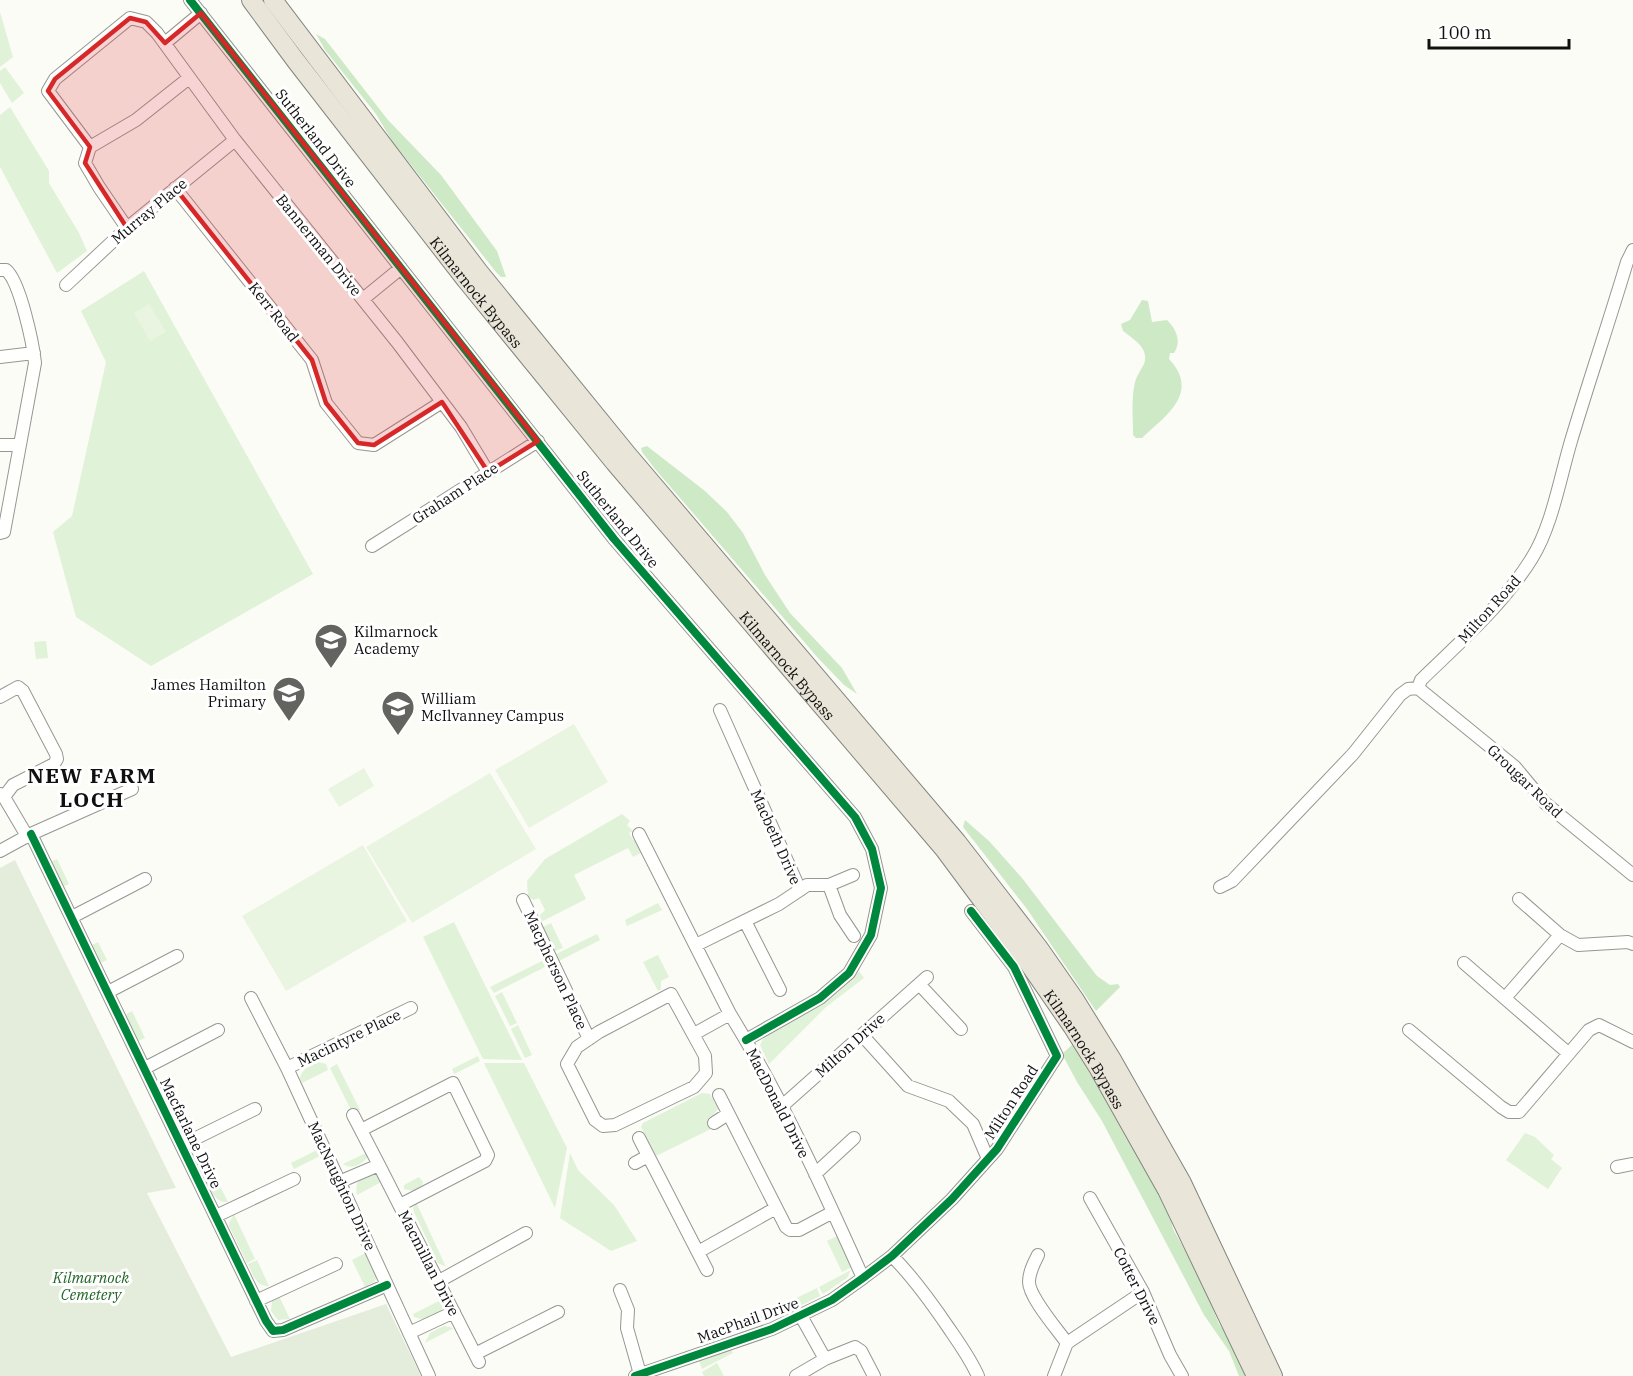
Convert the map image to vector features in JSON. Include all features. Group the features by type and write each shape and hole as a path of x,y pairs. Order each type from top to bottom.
{"highway":[{"name":"Kilmarnock Bypass","path":"251,0 474,290 687,548 944,849 1025,957 1094,1060 1167,1190 1256,1376"},
{"name":"Kilmarnock Bypass","path":"273,0 479,272 627,454 957,842 1038,946 1111,1059 1182,1183 1273,1376"}],"street":[{"name":"Sutherland Drive","path":"190,0 614,539 855,817 872,849 881,888 871,935 849,973 820,998 746,1040"},
{"path":"165,44 201,13"},
{"name":"Bannerman Drive","path":"90,147 48,91 55,78 130,18 146,21 235,140 363,299 461,427 488,472"},
{"path":"128,228 85,163 90,147 136,120 189,78"},
{"name":"Murray Place","path":"66,285 128,228 235,140"},
{"name":"Kerr Road","path":"175,188 312,360 326,403 358,443 374,445 442,402"},
{"name":"Milton Road","path":"1220,887 1232,881 1353,754 1400,695 1408,689 1418,688 1421,680 1494,607 1536,550 1551,510 1633,250"},
{"path":"363,299 401,268"},
{"path":"2,532 33,374 34,353 15,280 3,270"},
{"path":"0,357 34,353"},
{"name":"Graham Place","path":"372,546 538,441"},
{"path":"0,445 20,445"},
{"path":"0,697 18,687 23,691 57,759 54,764 13,785 2,796"},
{"name":"Grougar Road","path":"1418,688 1515,767 1545,804 1633,874"},
{"name":"Macbeth Drive","path":"696,945 779,904 800,890 720,710"},
{"path":"0,851 29,835 132,789"},
{"name":"Macfarlane Drive","path":"2,796 29,835 72,917 256,1301 273,1331 283,1330 387,1285"},
{"name":"MacDonald Drive","path":"639,834 730,1014 746,1040 815,1174 863,1278"},
{"path":"800,890 807,885 829,885 853,875"},
{"path":"72,917 145,879"},
{"path":"829,885 840,915 854,936"},
{"path":"1519,899 1560,935 1578,945 1628,942 1633,944"},
{"name":"Macpherson Place","path":"523,900 588,1039"},
{"name":"Milton Road","path":"892,1256 952,1199 997,1149 1057,1056 1014,966 971,911"},
{"path":"745,921 780,990"},
{"path":"1505,998 1560,935"},
{"path":"108,993 177,957"},
{"path":"1464,963 1568,1053"},
{"name":"Milton Drive","path":"781,1107 923,981 961,1029"},
{"path":"671,994 693,1034 705,1056 706,1073 694,1087 615,1125 603,1126 595,1120 567,1064 577,1047 671,994"},
{"name":"MacNaughton Drive","path":"251,998 287,1068 429,1376"},
{"name":"Macintyre Place","path":"287,1068 411,1008"},
{"path":"693,1034 730,1014"},
{"path":"1409,1030 1509,1112 1519,1112 1589,1030 1599,1025 1633,1042"},
{"path":"145,1068 218,1030"},
{"path":"862,1035 908,1086 949,1101 973,1124 988,1159"},
{"path":"361,1130 453,1083 488,1155 485,1161 400,1205"},
{"path":"719,1095 786,1227 795,1231 833,1212"},
{"path":"182,1145 255,1109"},
{"path":"714,1123 728,1114"},
{"name":"Macmillan Drive","path":"353,1115 477,1358 558,1312"},
{"path":"639,1138 707,1270"},
{"path":"815,1174 854,1138"},
{"path":"635,1163 648,1156"},
{"path":"1617,1167 1633,1164"},
{"path":"339,1182 379,1165"},
{"path":"216,1216 294,1179"},
{"name":"Cotter Drive","path":"1090,1198 1143,1292 1170,1355 1182,1376"},
{"path":"698,1252 776,1208"},
{"path":"438,1281 526,1233"},
{"path":"1038,1254 1029,1283 1032,1293 1067,1343"},
{"path":"892,1256 910,1274 929,1300 972,1362 978,1376"},
{"name":"MacPhail Drive","path":"638,1375 772,1329 801,1316 832,1300 892,1256"},
{"path":"256,1301 336,1264"},
{"path":"620,1290 628,1310 627,1328 638,1375"},
{"path":"1054,1376 1067,1343 1143,1292"},
{"path":"409,1333 454,1312"},
{"path":"801,1316 825,1359"},
{"path":"796,1376 825,1359 855,1347 861,1350 874,1376"}],"highlighted area":[{"path":"201,13 538,441 488,472 442,402 374,445 358,443 326,403 312,360 175,188 127,228 85,163 90,147 48,91 55,79 130,18 146,22 165,43"}],"green space":[{"path":"0,12 13,57 0,67"},
{"path":"316,34 325,39 388,120 441,175 497,251 506,277 501,277 496,272 392,141 376,114 325,50"},
{"path":"5,67 24,93 12,103 0,83 0,71"},
{"path":"10,107 49,171 49,183 87,251 57,273 0,167 0,115"},
{"path":"144,271 313,574 151,666 76,617 53,532 72,516 106,362 81,311"},
{"path":"1142,300 1148,301 1152,322 1167,320 1175,331 1178,344 1174,353 1170,353 1169,359 1178,371 1182,383 1181,393 1169,412 1142,438 1136,438 1133,435 1133,395 1136,379 1144,364 1145,353 1140,344 1123,331 1121,324 1130,320"},
{"path":"149,304 166,332 150,341 134,313"},
{"path":"647,446 705,491 727,512 743,533 765,575 790,613 842,668 857,694 844,685 818,658 655,469 642,452 641,448"},
{"path":"46,641 48,658 36,659 34,642"},
{"path":"574,724 608,782 529,828 495,770"},
{"path":"364,768 374,786 339,807 328,789"},
{"path":"490,773 536,849 412,923 366,847"},
{"path":"622,814 630,821 627,825 633,831 629,833 633,840 639,840 644,848 641,853 633,857 628,848 574,875 586,899 541,922 538,917 545,910 539,898 534,900 528,897 527,881 545,859"},
{"path":"965,820 989,841 1022,878 1097,976 1110,985 1118,984 1120,987 1096,1011 1027,909 963,827"},
{"path":"363,845 407,921 286,991 242,916"},
{"path":"57,859 69,884 62,887 50,862"},
{"name":"Kilmarnock Cemetery","path":"15,860 176,1188 147,1193 231,1357 386,1304 421,1376 0,1376 0,868"},
{"path":"658,903 662,910 627,926 625,920"},
{"path":"454,922 522,1060 483,1059 423,937"},
{"path":"551,923 563,948 555,951 543,927"},
{"path":"597,934 600,940 559,961 556,954"},
{"path":"98,942 107,960 100,963 92,945"},
{"path":"658,955 669,977 661,981 661,989 658,991 643,962"},
{"path":"544,960 547,966 494,993 490,987"},
{"path":"859,971 864,978 826,1007 769,1064 760,1045 763,1039 838,992"},
{"path":"502,992 517,1023 510,1026 495,996"},
{"path":"132,1011 145,1038 138,1041 125,1015"},
{"path":"518,1025 532,1055 525,1058 511,1029"},
{"path":"1076,1041 1166,1196 1173,1229 1200,1277 1219,1324 1239,1353 1251,1376 1239,1376 1229,1351 1204,1315 1102,1121 1062,1054"},
{"path":"478,1056 480,1061 454,1074 452,1069"},
{"path":"318,1062 326,1064 328,1070 302,1083 300,1078 303,1072"},
{"path":"484,1063 524,1063 567,1148 555,1208"},
{"path":"337,1064 360,1110 353,1114 330,1068"},
{"path":"170,1087 192,1131 185,1131 180,1127 163,1090"},
{"path":"702,1093 710,1094 718,1109 708,1118 713,1128 656,1156 641,1127 643,1123"},
{"path":"1525,1133 1535,1137 1554,1155 1551,1159 1562,1168 1548,1189 1506,1160"},
{"path":"319,1149 322,1155 294,1169 291,1163"},
{"path":"368,1152 367,1158 359,1165 350,1167 343,1164"},
{"path":"570,1153 578,1170 614,1205 637,1241 611,1251 560,1218"},
{"path":"214,1174 228,1202 216,1198 205,1179"},
{"path":"374,1174 383,1181 357,1195 358,1183"},
{"path":"419,1177 423,1182 422,1186 413,1191 404,1189 404,1185"},
{"path":"416,1202 446,1267 438,1263 414,1212"},
{"path":"234,1214 255,1259 247,1263 229,1226"},
{"path":"837,1236 852,1267 842,1272 827,1241"},
{"path":"369,1251 378,1276 374,1282 365,1287 352,1260"},
{"path":"257,1260 269,1286 261,1285 256,1280 248,1264"},
{"path":"851,1270 847,1278 823,1294 819,1287"},
{"path":"817,1288 820,1296 790,1311 786,1303"},
{"path":"279,1296 290,1319 278,1320 271,1311 272,1301"},
{"path":"443,1299 441,1310 436,1315 426,1320 414,1317 413,1314"},
{"path":"783,1305 787,1312 758,1323 756,1319"},
{"path":"444,1326 454,1328 425,1343 430,1333"},
{"path":"729,1346 733,1353 702,1369 698,1358"},
{"path":"717,1363 724,1376 704,1376 702,1372"}],"cycle path":[{"path":"190,0 614,539 855,817 872,849 881,888 871,935 849,973 820,998 746,1040"},
{"path":"31,834 266,1321 273,1331 283,1330 387,1285"},
{"path":"635,1376 772,1329 832,1300 892,1256 952,1199 997,1149 1057,1056 1014,967 971,911"}],"place":[{"name":"Kilmarnock Academy","path":"331,669"},
{"name":"James Hamilton Primary","path":"289,722"},
{"name":"William McIlvanney Campus","path":"398,736"}],"district":[{"name":"NEW FARM LOCH","path":"92,787"}]}
